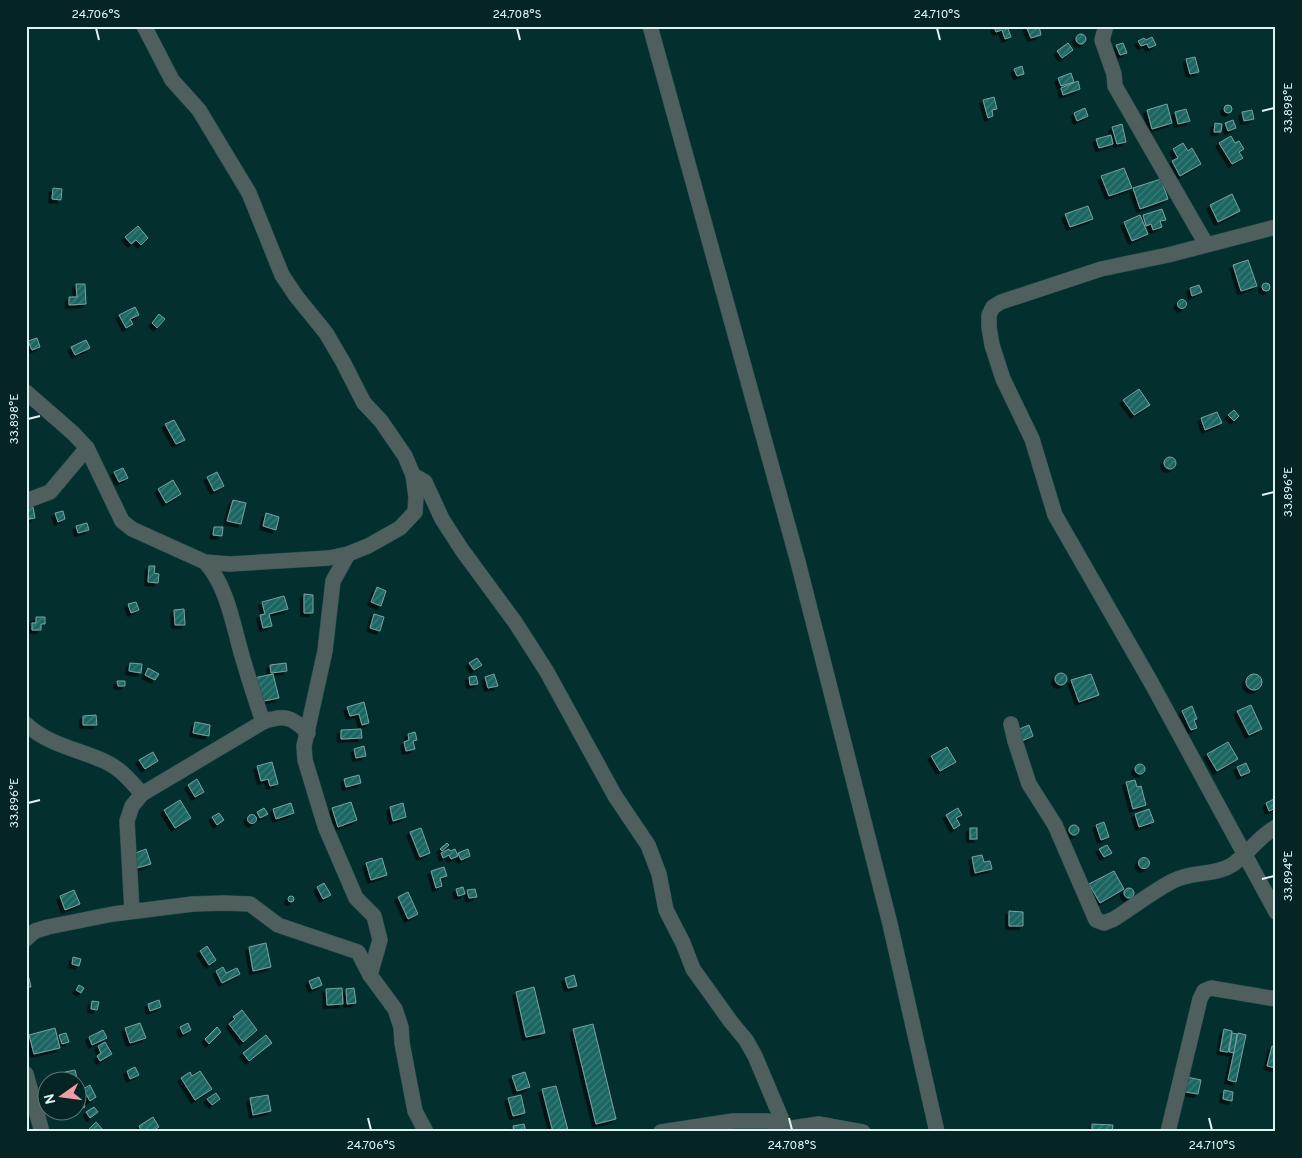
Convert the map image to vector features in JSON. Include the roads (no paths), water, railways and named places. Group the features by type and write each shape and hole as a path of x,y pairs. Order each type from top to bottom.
{"street":[{"path":"26,392 73,433 87,448 122,521 132,529 205,562 230,564 317,560 348,554 368,546 400,528 415,512 416,498 413,475 405,456 381,421 364,403 326,334 282,275 247,188 199,110 172,80 144,26"},
{"path":"650,26 798,562 890,924 937,1132"},
{"path":"1106,26 1102,40 1114,74 1115,86 1206,244"},
{"path":"1276,227 1168,255 1101,269 1001,302 993,307 989,314 989,327 1003,379 1032,439 1055,515 1152,684 1276,912"},
{"path":"26,501 50,492 87,448"},
{"path":"413,475 424,482 442,518 457,542 515,622 547,672 616,796 648,845 659,874 666,910 683,943 693,969 746,1040 755,1056 786,1130"},
{"path":"348,554 333,581 325,651 304,746 305,760 324,826 356,898 374,916 380,940 370,975"},
{"path":"317,560 333,581"},
{"path":"205,562 215,573 224,594 263,722"},
{"path":"132,911 128,821 132,806 142,794 263,722 276,717 285,717 298,724 308,734"},
{"path":"1011,724 1030,784 1055,825 1096,920 1104,923 1114,919 1172,881 1186,876 1222,869 1232,864 1276,827"},
{"path":"28,728 53,742 104,761 118,769 142,794"},
{"path":"26,938 35,931 48,927 132,911 201,904 250,904 278,925 358,952 370,975 395,1009 401,1026 402,1043 415,1110 426,1132"},
{"path":"1168,1132 1200,999 1204,991 1211,988 1276,999"},
{"path":"26,1074 28,1098 42,1132"},
{"path":"661,1132 706,1124 768,1120 786,1130 818,1128 863,1132"}]}
